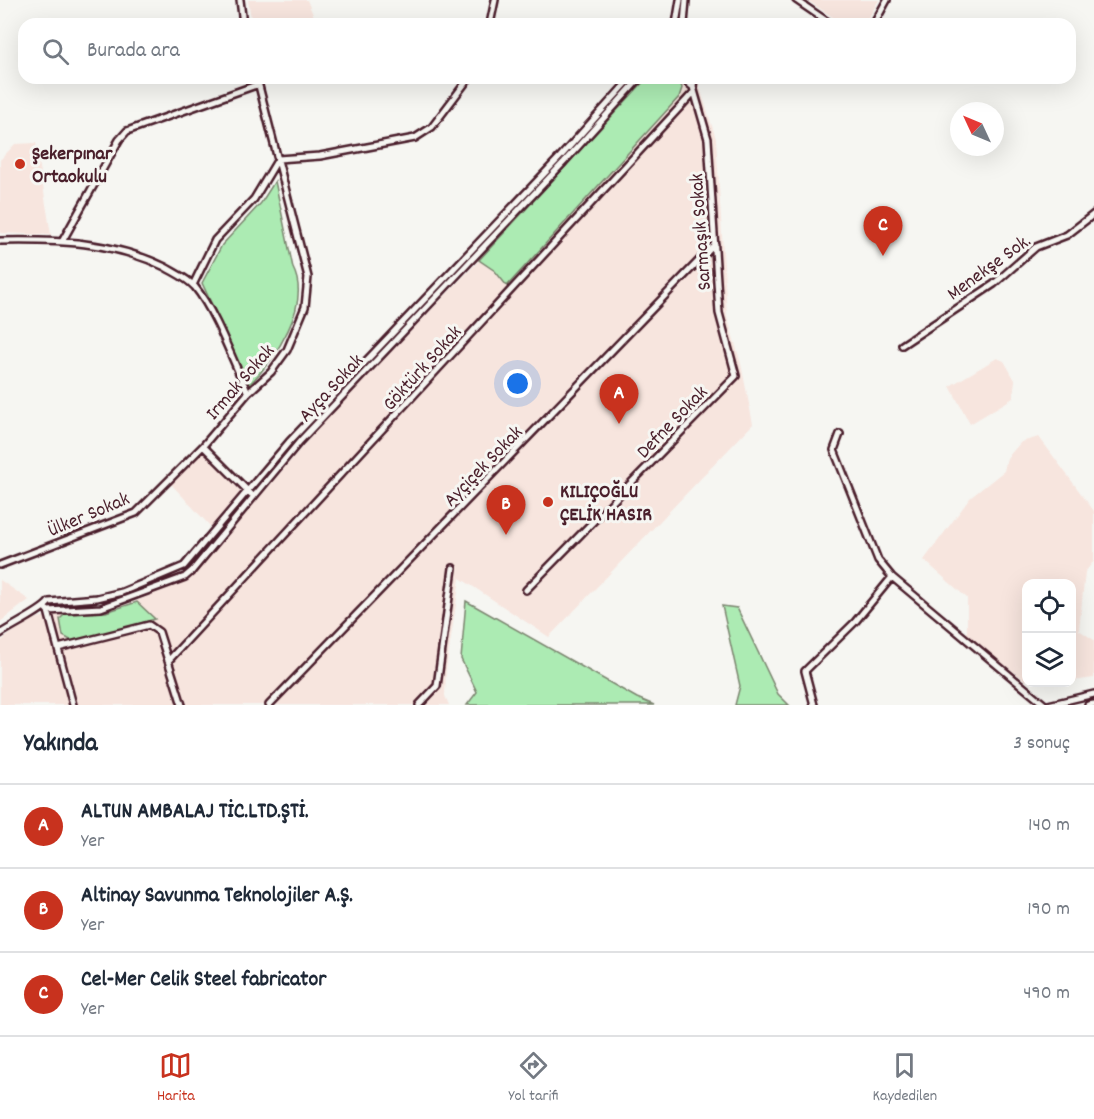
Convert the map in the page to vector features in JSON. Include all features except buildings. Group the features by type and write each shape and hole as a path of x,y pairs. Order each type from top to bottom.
{"street":[{"path":"240,0 242,18"},
{"path":"490,18 495,0"},
{"path":"677,18 680,0"},
{"path":"684,18 686,0"},
{"path":"796,0 822,18"},
{"path":"877,18 887,0"},
{"path":"63,240 118,140 127,131 250,84"},
{"name":"Irmak Sokak","path":"203,446 248,393 271,372 286,350 305,306 308,277 259,84"},
{"path":"194,285 215,240 254,199 278,159 320,156 414,138 432,127 464,84"},
{"name":"Ayça Sokak","path":"0,634 18,620 46,609 101,608 184,577 328,400 625,84"},
{"name":"Ayça Sokak","path":"251,494 634,84"},
{"path":"688,84 693,89"},
{"name":"Sarmaşık Sokak","path":"693,84 708,139 719,314 736,376"},
{"name":"Göktürk Sokak","path":"168,661 693,89"},
{"name":"Menekşe Sok.","path":"902,345 994,284 1036,247 1068,235 1094,214"},
{"path":"0,241 63,240 118,248 150,260 194,285 205,300 248,393"},
{"name":"Ayçiçek Sokak","path":"269,705 715,244"},
{"path":"445,278 450,282"},
{"name":"Defne Sokak","path":"526,590 736,376"},
{"path":"840,434 834,450 878,560 892,577 1046,705 1094,694"},
{"path":"73,705 46,609 49,602 97,598 122,592 175,572 184,566 251,494 203,446"},
{"name":"Ülker Sokak","path":"0,565 136,513 203,446"},
{"path":"419,705 437,686 453,568"},
{"path":"814,705 805,672 855,622 892,577"},
{"path":"58,648 148,625 159,632 182,705"},
{"path":"1078,696 1080,705"},
{"path":"1088,705 1094,704"}],"shaded area":[{"path":"248,0 307,0 314,18 251,18"},
{"path":"807,0 879,0 868,18 834,18"},
{"path":"642,84 699,84 716,139 727,316 741,364 753,424 549,637 460,578 446,670 445,696 449,705 0,705 0,642 27,621 61,612 105,610 134,602 191,577 334,410 537,201"},
{"path":"36,143 51,235 0,233 0,160 15,144"},
{"path":"997,358 1004,361 1015,380 1013,398 970,424 950,386"},
{"path":"1039,437 1094,511 1094,561 1085,572 1079,630 1094,640 1094,678 1076,680 1076,579 1022,579 1022,678 967,637 967,598 924,560 970,498 1004,471 1007,458 1021,442"},
{"path":"203,451 241,491 211,527 171,484"},
{"path":"0,580 29,600 0,622"}],"green space":[{"path":"641,84 681,84 679,97 507,286 495,271 479,260"},
{"path":"275,181 298,283 298,298 288,331 270,361 249,385 202,283 222,245 261,203"},
{"path":"466,601 637,698 654,705 467,705 477,692 461,659"},
{"path":"137,602 155,619 74,642 63,636 60,619 66,613 106,612"},
{"path":"722,606 737,608 778,694 789,705 735,705 740,686"}],"place":[{"name":"Şekerpınar Ortaokulu","path":"20,164"},
{"name":"Cel-Mer Celik Steel fabricator","path":"883,256"},
{"name":"ALTUN AMBALAJ TİC.LTD.ŞTİ.","path":"619,424"},
{"name":"KILIÇOĞLU ÇELİK HASIR","path":"548,502"},
{"name":"Altinay Savunma Teknolojiler A.Ş.","path":"506,535"}]}
